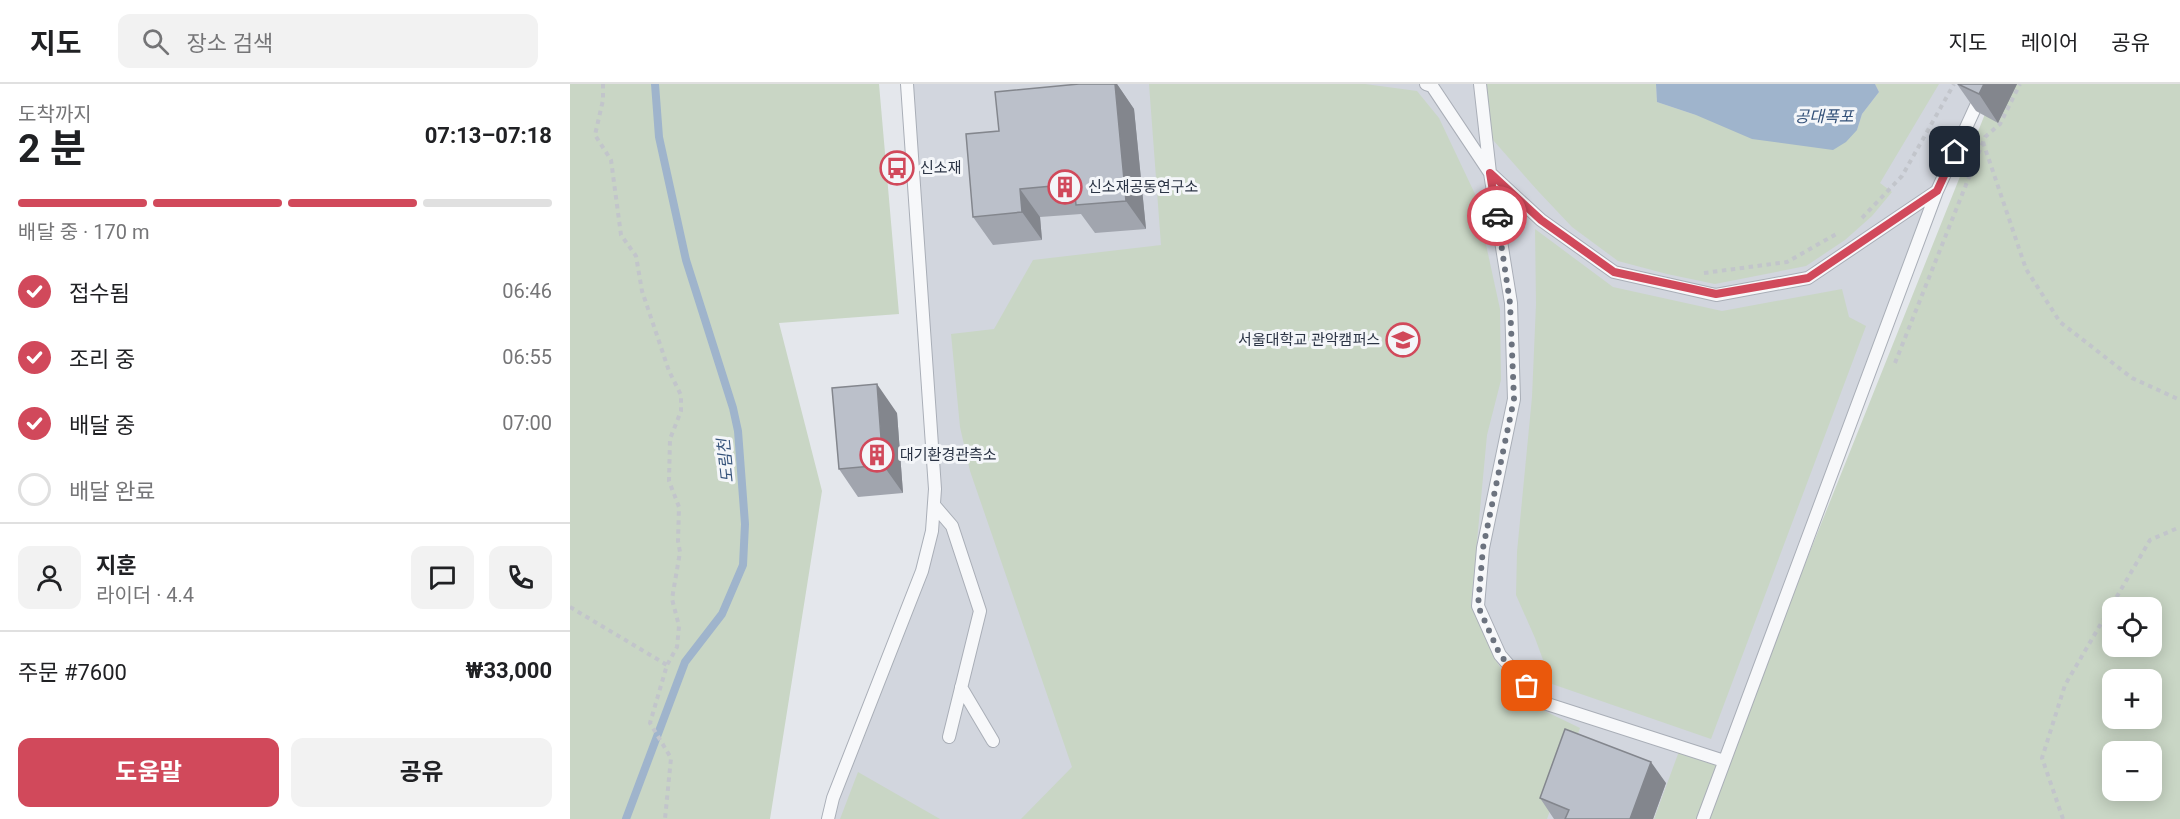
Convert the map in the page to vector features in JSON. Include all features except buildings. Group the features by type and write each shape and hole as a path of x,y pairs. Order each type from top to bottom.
{"lane":[{"path":"828,819 833,798 922,571 932,531 934,477 906,84"},
{"path":"1426,84 1432,86 1490,173 1541,220 1614,272 1716,294 1808,278 1937,191"},
{"path":"1480,84 1490,173 1510,303 1514,399 1483,548 1478,606 1500,655 1541,702 1724,761"},
{"path":"1703,819 1937,191 1986,84"},
{"path":"934,505 952,526 980,611 949,737"},
{"path":"962,687 993,741"}],"path":[{"path":"603,84 603,100 595,135 611,160 621,235 636,256 642,291 669,371 681,394 681,411 670,439 669,481 679,507 680,552 672,599 679,626 677,647 667,665 650,723 671,758 665,819"},
{"path":"1856,224 1902,176 1954,84"},
{"path":"1972,112 2026,269 2060,322 2132,378 2180,400"},
{"path":"1699,273 1787,262 1846,229"},
{"path":"2063,819 2042,758 2065,686 2150,540 2180,527"},
{"path":"570,608 667,665"}],"shaded area":[{"name":"서울대학교 관악캠퍼스","path":"907,84 1986,84 1972,112 1703,819 828,819 932,531"}],"green space":[{"path":"570,84 879,84 899,314 779,323 822,491 770,819 570,819"},
{"path":"1149,84 1365,84 1417,91 1439,118 1475,194 1500,309 1501,380 1487,435 1471,605 1495,659 1520,699 1580,728 1547,819 1021,819 1072,767 970,471 960,427 951,334 994,329 1033,260 1161,245"},
{"path":"1484,84 1656,84 1657,102 1696,115 1857,130 1862,114 1879,92 1875,84 1939,84 1880,183 1892,192 1872,216 1845,240 1806,266 1715,284 1618,261 1572,227 1493,140"},
{"path":"2001,84 2180,84 2180,819 1703,819 1989,104"},
{"path":"1535,229 1613,287 1722,311 1842,289 1849,317 1866,326 1711,739 1552,684 1516,595 1517,552 1532,397 1536,304"},
{"path":"1681,746 1724,761 1697,819 1654,819"},
{"path":"858,772 940,819 840,819"}],"water":[{"name":"공대폭포","path":"1656,84 1875,84 1879,92 1862,114 1857,130 1846,142 1833,150 1752,139 1696,115 1657,102"}],"waterway":[{"name":"도림천","path":"626,819 685,662 722,614 743,565 745,524 738,431 733,408 686,260 659,137 655,84"}],"way so far":[{"path":"1497,216 1510,303 1514,399 1483,548 1478,606 1500,655 1527,686"}],"place":[{"name":"신소재","path":"897,168"},
{"name":"신소재공동연구소","path":"1065,187"},
{"name":"서울대학교 관악캠퍼스","path":"1403,340"},
{"name":"대기환경관측소","path":"877,455"}],"route":[{"path":"1497,216 1490,173 1541,220 1614,272 1716,294 1808,278 1937,191 1955,152"}]}
